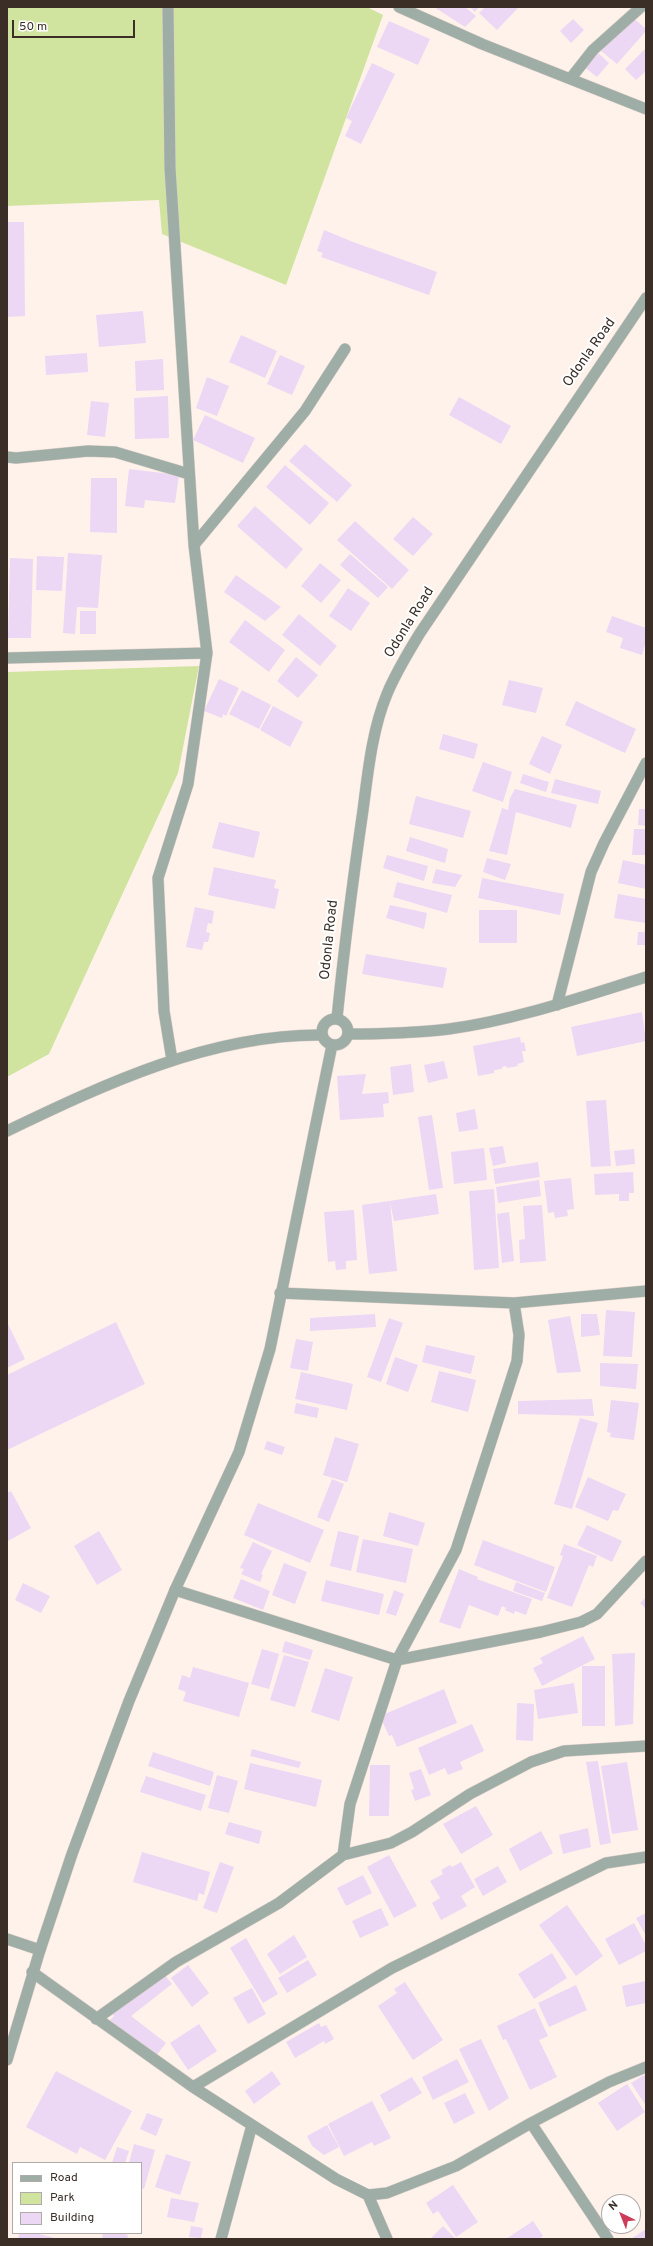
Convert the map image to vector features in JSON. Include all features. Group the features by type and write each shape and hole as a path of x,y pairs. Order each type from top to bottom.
{"street":[{"path":"168,7 170,168 194,545 207,653 188,784 158,878 164,1011 172,1060"},
{"path":"399,7 482,44 646,109"},
{"path":"570,78 592,50 641,7"},
{"name":"Odonla Road","path":"337,1018 348,911 365,797 376,730 386,695 399,667 420,633 646,298"},
{"path":"194,545 306,411 345,349"},
{"path":"7,457 16,458 88,451 115,452 189,474"},
{"path":"7,658 207,653"},
{"path":"557,1005 591,872 604,843 646,763"},
{"path":"348,1034 409,1033 450,1029 557,1005 646,977"},
{"path":"337,1018 346,1024 348,1034 343,1043 332,1046 324,1040 321,1030 327,1021 337,1018"},
{"path":"7,1131 93,1089 172,1060 234,1044 294,1035 322,1035"},
{"path":"7,2060 32,1972 72,1854 128,1701 175,1590 239,1452 270,1349 280,1293 332,1046"},
{"path":"280,1293 514,1303 646,1291"},
{"path":"343,1855 350,1804 397,1660 456,1550 517,1361 519,1335 514,1303"},
{"path":"175,1590 397,1660 540,1632 581,1622 597,1614 646,1561"},
{"path":"96,2019 176,1962 279,1903 343,1855 391,1843 412,1832 470,1794 531,1762 564,1751 646,1746"},
{"path":"193,2087 392,1968 606,1863 646,1856"},
{"path":"7,1939 40,1950"},
{"path":"32,1972 193,2087 336,2179 368,2195 387,2194 456,2166 531,2123 609,2082 646,2067"},
{"path":"531,2123 608,2239"},
{"path":"221,2239 252,2125"},
{"path":"368,2195 387,2239"}],"green space":[{"path":"7,7 367,7 383,15 286,285 162,234 159,200 7,206"},
{"path":"199,666 178,773 49,1054 7,1077 7,672"}],"building":[{"path":"434,7 465,7 476,16 465,27"},
{"path":"470,7 479,7 475,12"},
{"path":"485,7 519,7 497,30 479,13"},
{"path":"631,16 646,29 646,31 617,64 601,51"},
{"path":"573,19 584,30 571,43 560,31"},
{"path":"389,21 430,39 418,65 377,47"},
{"path":"646,48 646,71 636,80 625,69"},
{"path":"597,52 609,63 597,77 584,67"},
{"path":"372,63 395,74 361,144 345,136 352,121 346,118"},
{"path":"7,222 24,222 25,316 7,317"},
{"path":"324,230 437,272 429,295 321,257 323,253 317,251"},
{"path":"143,311 146,343 99,347 96,315"},
{"path":"241,335 277,351 265,378 229,362"},
{"path":"87,353 88,372 46,375 45,356"},
{"path":"280,355 305,366 292,395 267,384"},
{"path":"163,359 164,390 136,391 135,361"},
{"path":"207,377 229,386 217,416 196,408"},
{"path":"168,396 169,438 135,439 134,398"},
{"path":"459,397 511,426 501,444 449,415"},
{"path":"91,401 109,403 105,437 87,435"},
{"path":"205,415 255,438 243,463 193,440"},
{"path":"305,444 352,485 337,502 289,461"},
{"path":"285,465 329,503 310,525 266,487"},
{"path":"129,469 179,475 175,503 145,500 144,508 125,506"},
{"path":"91,478 117,478 117,533 90,532"},
{"path":"255,506 303,549 286,569 237,526"},
{"path":"413,517 433,534 413,556 393,539"},
{"path":"355,521 409,570 392,589 337,540"},
{"path":"68,553 102,555 98,608 77,607 75,634 63,633"},
{"path":"350,554 388,587 378,598 340,565"},
{"path":"37,556 64,557 62,591 36,590"},
{"path":"10,558 33,559 31,638 8,638"},
{"path":"320,563 341,580 321,603 301,586"},
{"path":"236,575 281,607 265,621 224,592"},
{"path":"348,588 370,603 351,631 329,616"},
{"path":"80,611 96,611 96,634 80,634"},
{"path":"299,614 337,646 320,666 282,635"},
{"path":"612,616 646,628 646,641 642,655 620,648 623,638 606,632"},
{"path":"245,620 285,650 269,672 229,642"},
{"path":"296,657 318,675 298,698 277,681"},
{"path":"219,679 239,688 226,716 223,714 222,718 204,711"},
{"path":"509,680 543,688 536,713 502,705"},
{"path":"242,690 271,705 259,729 229,714"},
{"path":"576,701 636,729 625,753 565,725"},
{"path":"273,706 303,722 290,747 260,730"},
{"path":"443,734 478,744 474,759 439,749"},
{"path":"542,736 562,745 550,774 529,764"},
{"path":"483,762 512,772 503,802 472,791"},
{"path":"523,774 549,782 546,792 520,783"},
{"path":"555,779 601,791 598,804 551,793"},
{"path":"515,789 577,805 571,828 516,812 507,855 489,851 502,808 508,810 510,798"},
{"path":"416,796 471,811 463,838 409,824"},
{"path":"639,809 646,809 646,826 638,825"},
{"path":"219,822 260,832 254,858 212,848"},
{"path":"634,829 646,829 646,855 632,855"},
{"path":"410,837 448,849 445,863 406,851"},
{"path":"387,855 428,866 424,881 383,868"},
{"path":"487,858 511,864 505,880 483,872"},
{"path":"623,860 646,865 646,889 618,883"},
{"path":"214,867 276,880 274,888 279,889 275,909 208,895"},
{"path":"436,869 462,875 455,887 432,883"},
{"path":"482,878 564,894 560,915 478,898"},
{"path":"397,882 452,895 447,913 393,897"},
{"path":"618,894 646,899 646,923 614,918"},
{"path":"390,905 427,913 424,929 386,918"},
{"path":"195,907 214,911 212,924 208,923 206,932 210,933 208,942 204,942 202,950 186,947"},
{"path":"479,910 517,910 517,943 479,943"},
{"path":"644,926 646,945 637,945 638,932 644,932"},
{"path":"366,954 447,968 443,988 362,974"},
{"path":"642,1012 646,1041 577,1056 571,1027"},
{"path":"520,1037 521,1043 524,1042 526,1051 522,1051 524,1062 517,1064 518,1066 507,1068 506,1066 502,1067 502,1069 494,1070 494,1073 478,1076 473,1046"},
{"path":"444,1061 448,1078 428,1083 424,1065"},
{"path":"411,1064 414,1092 393,1095 390,1067"},
{"path":"366,1074 362,1094 388,1092 389,1103 383,1104 384,1117 340,1120 337,1076"},
{"path":"606,1100 611,1166 591,1167 586,1101"},
{"path":"475,1109 478,1129 459,1132 456,1113"},
{"path":"432,1115 443,1188 429,1190 418,1117"},
{"path":"503,1146 506,1163 493,1166 489,1148"},
{"path":"484,1148 487,1180 454,1184 451,1152"},
{"path":"634,1149 635,1164 616,1166 614,1151"},
{"path":"538,1162 540,1177 495,1184 493,1169"},
{"path":"633,1172 634,1193 629,1193 629,1201 619,1201 619,1194 595,1195 594,1174"},
{"path":"571,1178 574,1209 567,1210 568,1216 555,1218 554,1212 548,1213 544,1181"},
{"path":"539,1180 541,1196 498,1203 496,1187"},
{"path":"494,1189 499,1268 474,1270 469,1191"},
{"path":"436,1194 439,1214 394,1221 390,1202 397,1271 369,1274 362,1205"},
{"path":"542,1205 546,1261 520,1263 519,1240 525,1239 523,1206"},
{"path":"354,1210 357,1260 346,1261 346,1269 336,1270 335,1261 328,1262 324,1212"},
{"path":"509,1212 514,1261 502,1263 497,1214"},
{"path":"606,1310 635,1312 632,1357 603,1356"},
{"path":"375,1314 376,1327 310,1331 310,1318"},
{"path":"581,1314 597,1314 600,1335 581,1337"},
{"path":"570,1316 581,1372 557,1373 548,1320"},
{"path":"389,1318 403,1323 381,1382 367,1377"},
{"path":"7,1322 25,1359 7,1368"},
{"path":"116,1322 145,1384 7,1450 7,1375"},
{"path":"296,1339 313,1342 308,1371 290,1368"},
{"path":"426,1345 475,1356 471,1374 422,1362"},
{"path":"395,1357 418,1365 408,1392 386,1384"},
{"path":"600,1363 638,1364 636,1389 600,1386"},
{"path":"439,1371 476,1380 468,1412 431,1402"},
{"path":"301,1372 353,1384 347,1410 295,1399"},
{"path":"592,1399 594,1416 518,1414 518,1401"},
{"path":"611,1400 639,1403 634,1440 610,1437 611,1433 607,1432"},
{"path":"296,1403 319,1408 317,1418 294,1413"},
{"path":"580,1418 598,1423 572,1509 554,1504"},
{"path":"335,1437 359,1444 347,1482 323,1475"},
{"path":"267,1441 285,1447 282,1455 264,1449"},
{"path":"588,1477 626,1494 618,1511 613,1510 608,1521 575,1507"},
{"path":"332,1479 344,1484 329,1522 317,1517"},
{"path":"11,1491 31,1528 8,1541 7,1493"},
{"path":"258,1503 324,1530 310,1563 244,1535"},
{"path":"389,1512 425,1523 418,1546 383,1536"},
{"path":"587,1525 622,1541 612,1562 577,1545"},
{"path":"99,1531 122,1570 97,1585 74,1546"},
{"path":"338,1531 359,1536 351,1571 330,1566"},
{"path":"363,1539 413,1549 406,1583 356,1572"},
{"path":"483,1540 555,1567 546,1592 474,1565"},
{"path":"253,1542 272,1551 261,1574 263,1575 260,1582 241,1574 244,1569 240,1568"},
{"path":"564,1544 597,1556 593,1567 589,1565 572,1607 547,1598 563,1556 560,1555"},
{"path":"284,1563 307,1572 295,1604 272,1595"},
{"path":"459,1569 478,1577 477,1579 532,1599 526,1615 515,1611 514,1614 505,1610 506,1608 502,1606 498,1616 469,1605 460,1629 439,1622"},
{"path":"241,1579 270,1591 263,1610 233,1598"},
{"path":"326,1580 384,1594 379,1615 321,1601"},
{"path":"516,1582 545,1593 542,1601 513,1591"},
{"path":"23,1583 50,1596 41,1613 15,1600"},
{"path":"394,1590 404,1594 396,1616 386,1613"},
{"path":"646,1597 646,1609 640,1603"},
{"path":"583,1636 595,1659 542,1686 533,1668 543,1663 540,1658"},
{"path":"285,1641 313,1650 310,1660 282,1652"},
{"path":"262,1649 279,1654 269,1689 251,1684"},
{"path":"635,1653 633,1724 615,1726 612,1654"},
{"path":"284,1655 309,1662 295,1707 270,1700"},
{"path":"582,1666 605,1666 605,1726 582,1726"},
{"path":"193,1667 249,1683 239,1717 183,1701 186,1692 178,1689 182,1675 190,1678"},
{"path":"325,1668 353,1677 339,1721 311,1712"},
{"path":"574,1683 578,1713 538,1719 534,1690"},
{"path":"444,1689 457,1723 397,1747 392,1735 389,1736 380,1716"},
{"path":"517,1703 534,1704 533,1741 516,1740"},
{"path":"472,1724 484,1751 460,1762 463,1769 448,1775 445,1768 429,1775 418,1748"},
{"path":"252,1749 301,1762 299,1768 250,1756"},
{"path":"153,1752 214,1772 210,1786 148,1766"},
{"path":"598,1761 611,1843 600,1845 586,1762"},
{"path":"627,1762 638,1830 612,1834 601,1766"},
{"path":"250,1763 322,1780 316,1807 244,1789"},
{"path":"370,1765 390,1765 389,1816 369,1816"},
{"path":"421,1769 431,1795 415,1801 411,1790 414,1789 409,1773"},
{"path":"217,1775 238,1781 229,1813 208,1808"},
{"path":"146,1776 206,1795 201,1811 140,1792"},
{"path":"476,1806 493,1835 461,1854 443,1824"},
{"path":"229,1822 262,1831 259,1844 225,1834"},
{"path":"588,1828 591,1847 563,1854 559,1835"},
{"path":"541,1831 553,1853 520,1871 509,1849"},
{"path":"142,1852 210,1872 204,1895 199,1893 197,1901 133,1882"},
{"path":"389,1855 417,1906 394,1918 367,1867"},
{"path":"220,1862 234,1867 217,1913 203,1908"},
{"path":"461,1862 475,1887 461,1896 467,1906 441,1920 432,1903 440,1898 430,1881 443,1874 441,1870 450,1865 452,1867"},
{"path":"498,1866 507,1882 483,1896 474,1879"},
{"path":"363,1875 372,1893 346,1906 337,1888"},
{"path":"567,1905 603,1956 576,1976 539,1925"},
{"path":"381,1908 389,1925 360,1938 352,1921"},
{"path":"646,1913 646,1936 636,1918"},
{"path":"634,1923 646,1945 646,1951 619,1965 605,1939"},
{"path":"294,1935 307,1957 280,1974 267,1954"},
{"path":"246,1938 278,1994 263,2003 230,1948"},
{"path":"552,1953 567,1978 534,1999 518,1974"},
{"path":"308,1960 317,1975 287,1993 278,1978"},
{"path":"188,1965 209,1993 192,2007 171,1978"},
{"path":"164,1974 172,1984 131,2016 166,2043 156,2056 110,2020 114,2016 112,2013"},
{"path":"646,1981 646,2003 626,2007 622,1986"},
{"path":"405,1982 443,2040 413,2060 378,2006 397,1993 394,1989"},
{"path":"576,1985 587,2010 549,2027 538,2003"},
{"path":"252,1988 266,2014 248,2024 233,1998"},
{"path":"535,2008 548,2036 539,2040 557,2077 530,2090 506,2039 503,2040 497,2026"},
{"path":"319,2023 321,2027 326,2025 334,2039 325,2044 324,2041 295,2058 286,2042"},
{"path":"199,2024 217,2051 188,2070 170,2043"},
{"path":"481,2039 509,2098 489,2111 459,2049"},
{"path":"457,2059 469,2082 433,2100 422,2077"},
{"path":"56,2071 132,2111 105,2160 80,2147 77,2154 26,2127"},
{"path":"272,2071 281,2084 254,2104 245,2091"},
{"path":"646,2074 646,2106 631,2083"},
{"path":"412,2077 422,2093 389,2112 380,2095"},
{"path":"627,2084 645,2112 617,2131 598,2103"},
{"path":"465,2093 475,2113 454,2124 444,2103"},
{"path":"372,2101 391,2138 374,2146 372,2142 344,2156 328,2124"},
{"path":"147,2113 163,2119 156,2136 140,2129"},
{"path":"327,2125 339,2147 324,2155 312,2146 307,2136"},
{"path":"134,2144 155,2150 144,2189 142,2188 142,2162 129,2162"},
{"path":"117,2147 129,2151 125,2162 112,2162"},
{"path":"166,2154 191,2162 180,2195 155,2187"},
{"path":"453,2185 478,2222 456,2237 438,2211 433,2214 426,2203"},
{"path":"171,2198 199,2203 194,2222 167,2217"},
{"path":"533,2221 543,2236 539,2239 506,2239"},
{"path":"191,2226 203,2228 201,2238 189,2237"},
{"path":"443,2226 456,2239 430,2239"},
{"path":"646,2229 646,2239 631,2239 641,2234"},
{"path":"19,2234 39,2234 59,2239 18,2239"},
{"path":"103,2234 128,2235 127,2239 102,2239"}]}
